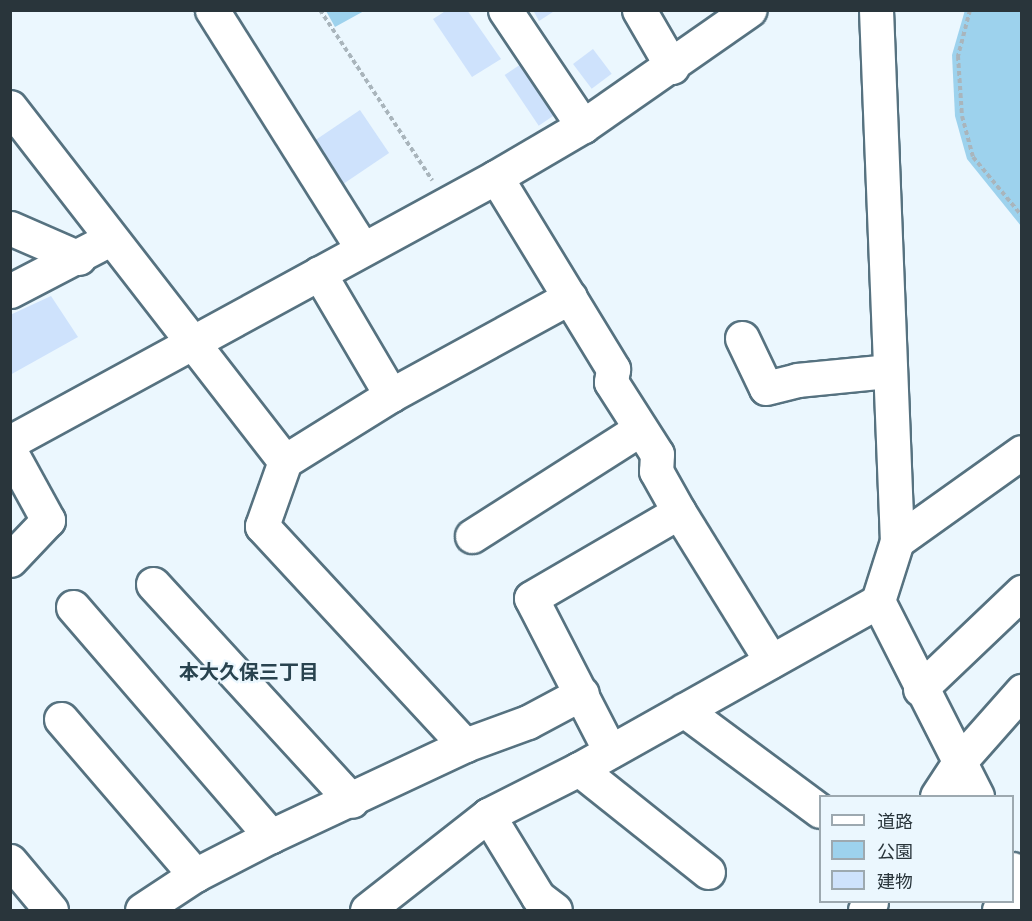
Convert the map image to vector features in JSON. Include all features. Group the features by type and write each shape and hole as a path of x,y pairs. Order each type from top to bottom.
{"street":[{"path":"212,10 362,248"},
{"path":"505,10 583,126"},
{"path":"639,10 672,67"},
{"path":"10,442 362,248 496,177 583,126 672,67 749,10"},
{"path":"876,10 888,370 897,541 878,601 920,689 977,795"},
{"path":"10,107 190,342 285,461"},
{"path":"496,177 613,369 611,382 657,454 656,471 771,661"},
{"path":"10,228 79,258"},
{"path":"10,291 79,258 110,239"},
{"path":"319,273 391,395"},
{"path":"465,745 262,526 285,461 391,395 570,297"},
{"path":"742,338 766,388 797,380 888,370"},
{"path":"472,536 640,429"},
{"path":"10,451 48,520 10,560"},
{"path":"897,541 1022,452"},
{"path":"610,752 582,693 531,598 679,512"},
{"path":"153,584 352,801"},
{"path":"920,689 1022,592"},
{"path":"367,910 488,815 610,752 878,601"},
{"path":"73,608 271,836"},
{"path":"939,795 960,761 1022,691"},
{"path":"142,910 195,875 271,836 352,801 465,745 528,722 582,693"},
{"path":"684,710 819,810"},
{"path":"61,718 195,875"},
{"path":"579,769 708,872"},
{"path":"488,815 538,897 555,910"},
{"path":"10,861 51,910"}],"path":[{"path":"320,10 447,203"},
{"path":"970,10 958,56 962,116 972,157 1022,216"}],"green space":[{"path":"965,10 1021,11 1021,226 967,159 955,116 952,55"},
{"path":"326,11 364,11 335,27"}],"building":[{"path":"447,10 467,10 501,59 472,77 433,19"},
{"path":"533,10 556,10 539,21"},
{"path":"593,49 612,74 592,89 573,64"},
{"path":"527,60 561,111 539,126 505,75"},
{"path":"360,110 389,153 340,186 311,143"},
{"path":"51,296 78,337 10,375 10,315"}],"district":[{"name":"本大久保三丁目","path":"249,672"}]}
